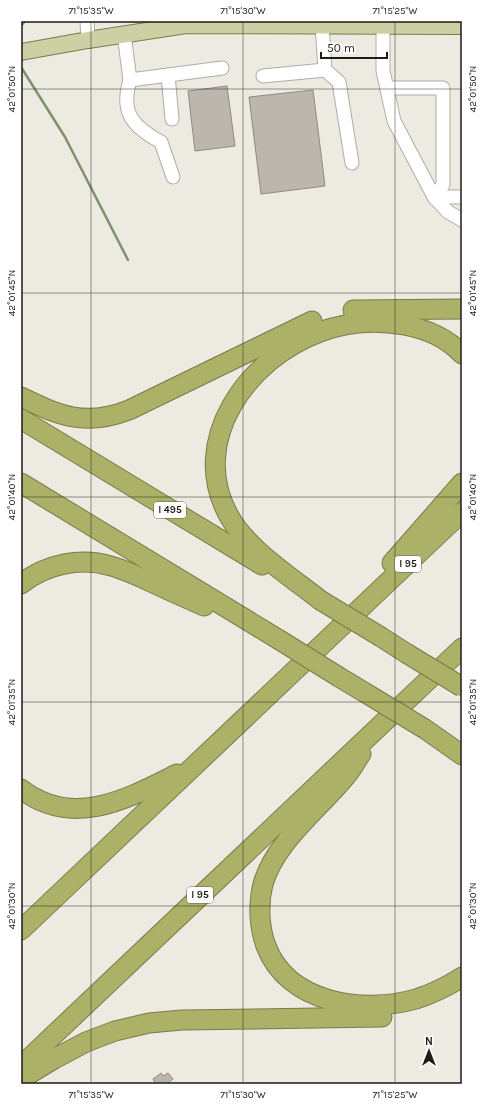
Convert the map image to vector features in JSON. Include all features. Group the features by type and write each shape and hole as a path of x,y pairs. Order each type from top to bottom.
{"highway":[{"path":"21,397 59,414 79,418 104,417 129,410 322,317 347,311 371,309 462,309"},
{"path":"320,600 254,547 236,528 226,510 216,483 215,455 220,430 232,406 242,390 256,373 278,354 290,346 311,336 341,326 379,322 418,328 431,332 444,339 462,354"},
{"name":"I 495","path":"21,419 462,687"},
{"path":"21,483 462,753"},
{"path":"353,615 388,568 462,483"},
{"name":"I 95","path":"21,930 462,512"},
{"path":"21,584 37,573 61,564 81,562 106,564 123,570 278,639"},
{"name":"I 95","path":"21,1066 462,648"},
{"path":"380,725 347,776 285,843 271,865 264,883 260,903 261,928 266,945 277,966 293,983 313,994 342,1002 374,1005 401,1002 415,999 436,991 462,977"},
{"path":"21,789 36,798 54,805 73,808 94,808 115,803 130,797 196,764"},
{"path":"21,1080 54,1059 86,1042 115,1031 140,1025 182,1020 386,1017 407,1014 427,1008 462,992"}],"main road":[{"path":"21,52 186,25 462,26"}],"street":[{"path":"87,21 88,40"},
{"path":"322,25 325,70 339,82 352,163"},
{"path":"383,25 383,71 394,122 434,197 448,212 462,220"},
{"path":"124,34 130,80 126,93 128,113 135,125 146,134 161,142 173,177"},
{"path":"130,80 222,68"},
{"path":"263,76 325,70"},
{"path":"168,75 172,119"},
{"path":"387,88 443,88 443,185 434,197"},
{"path":"434,197 462,197"}],"building":[{"path":"227,86 235,146 195,151 188,91"},
{"path":"313,90 325,186 261,194 249,97"},
{"path":"161,1073 163,1076 168,1073 173,1079 168,1083 169,1084 154,1084 153,1079"}],"waterway":[{"path":"21,26 25,21"},
{"path":"21,67 65,137 128,260"}]}
